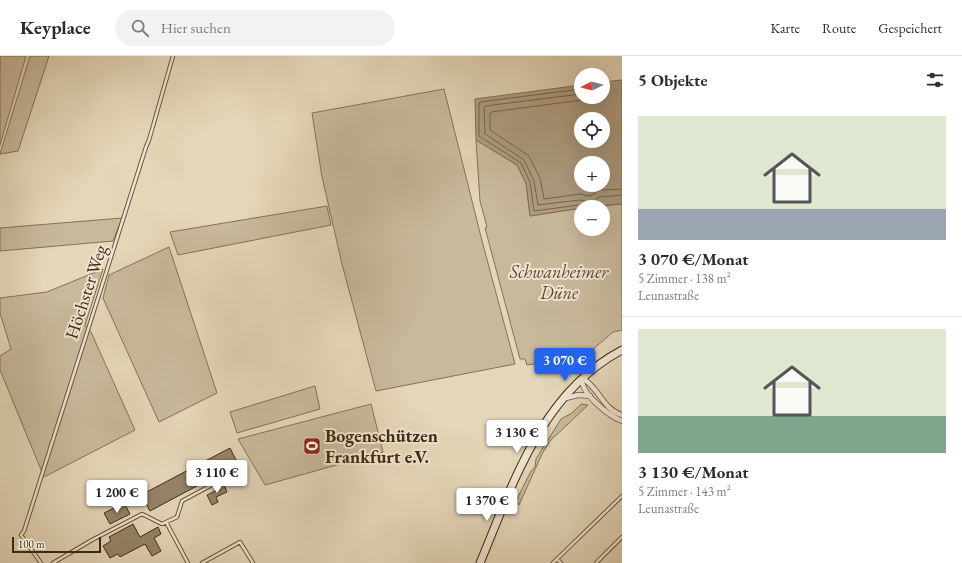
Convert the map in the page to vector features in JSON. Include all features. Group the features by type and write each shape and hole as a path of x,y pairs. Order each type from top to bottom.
{"main road":[{"path":"480,563 522,464 541,428 562,399 582,378 597,366 622,350"}],"street":[{"path":"582,378 583,387 590,396 608,412 622,421"},
{"path":"582,378 591,384 600,397 614,411 622,415"},
{"path":"562,399 578,395 590,396"}],"lane":[{"name":"Höchster Weg","path":"41,563 21,535 24,531 138,170 149,140 173,56"},
{"path":"53,563 92,540 142,514 162,524 177,517 182,501 210,486"},
{"path":"552,563 622,496"},
{"path":"166,522 188,563"},
{"path":"596,563 622,536"},
{"path":"202,563 240,542 253,563"},
{"path":"557,559 561,563"}],"green space":[{"path":"0,56 26,56 0,145"},
{"path":"30,56 49,56 18,151 0,154"},
{"path":"444,89 515,364 376,391 342,264 322,177 312,113"},
{"name":"Schwanheimer Düne","path":"476,140 517,165 526,183 530,216 574,209 574,236 610,236 610,205 622,204 622,330 613,332 584,357 527,365 525,359 520,359 485,228 487,227 480,201"},
{"path":"327,206 331,225 178,255 170,232"},
{"path":"122,218 113,241 0,251 0,228"},
{"path":"169,247 217,393 159,422 103,298 109,275"},
{"path":"103,269 85,325 91,332 135,430 44,477 0,370 0,356 11,349 0,313 0,298 47,292"},
{"path":"315,386 320,409 237,433 230,412"},
{"name":"Bogenschützen Frankfurt e.V.","path":"371,404 383,452 265,485 238,439"},
{"path":"581,404 588,405 550,441 542,454 519,505 516,501 531,471 535,467 536,459 561,419 572,413"}],"water":[{"path":"622,80 622,204 610,205 610,200 574,200 574,209 530,216 526,183 517,165 476,140 475,99 574,86 574,104 610,104 610,81"}],"building":[{"path":"230,448 238,464 150,511 141,495"},
{"path":"224,485 227,492 216,497 218,502 212,505 207,495 217,490 216,488"},
{"path":"124,503 130,514 110,524 104,513"},
{"path":"133,524 140,537 158,527 161,534 154,538 161,551 152,556 145,544 120,557 118,554 110,558 103,546 111,541 109,537"}],"place":[{"name":"Bogenschützen Frankfurt e.V.","path":"312,446"}]}
